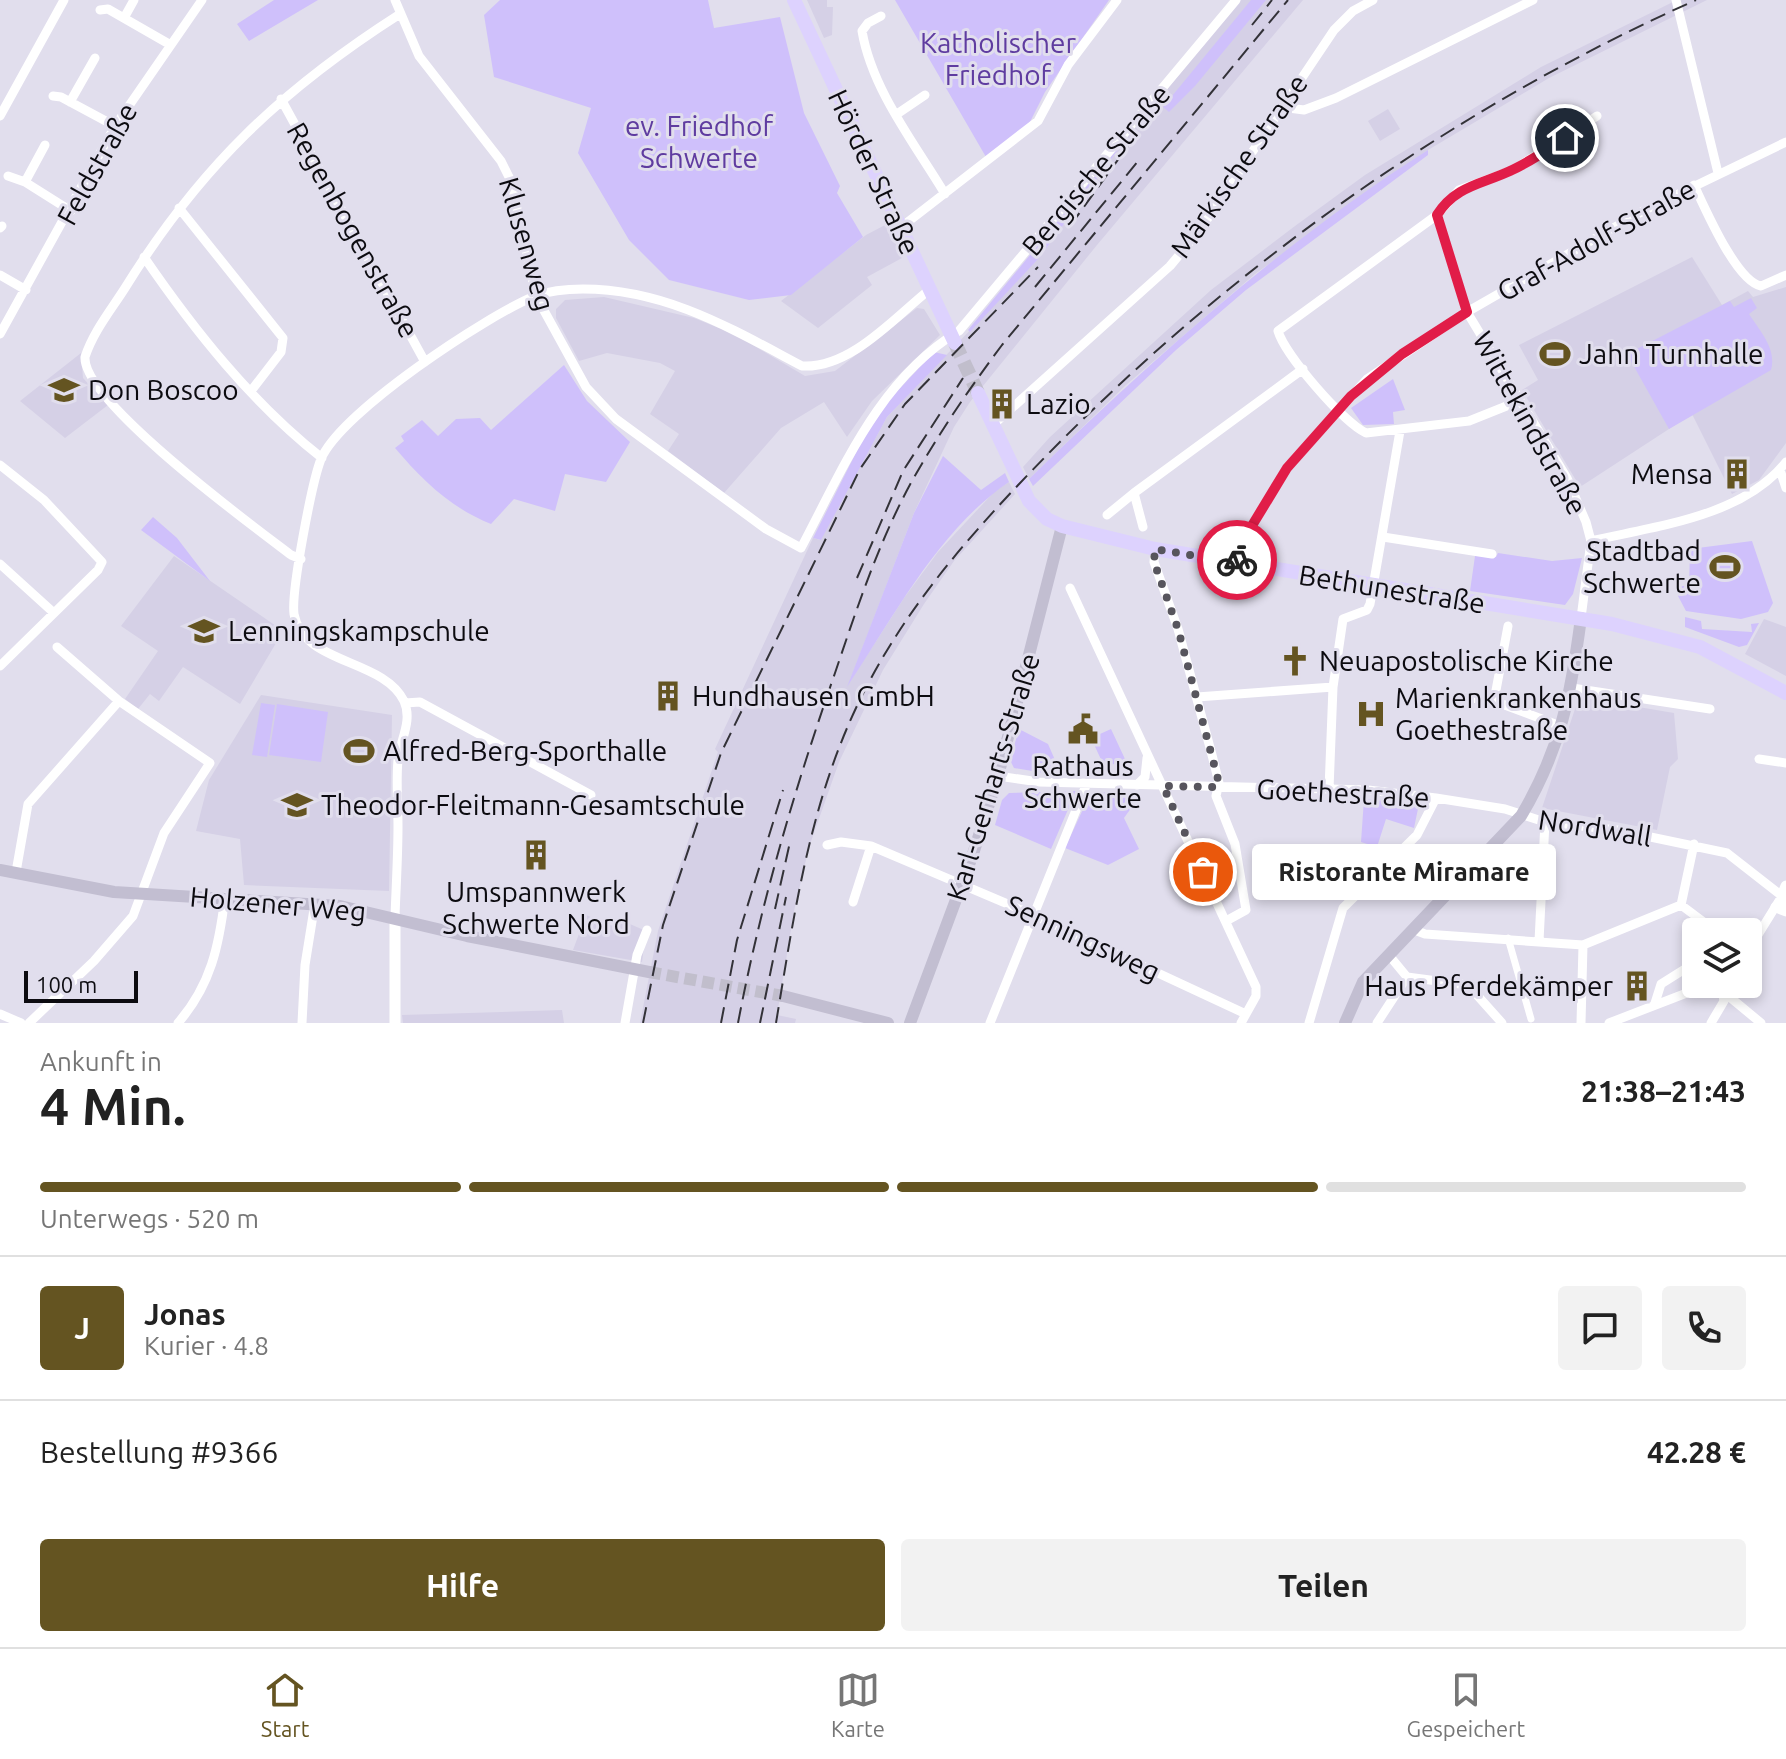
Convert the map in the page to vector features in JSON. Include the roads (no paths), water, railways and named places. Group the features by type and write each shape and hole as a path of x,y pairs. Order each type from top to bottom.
{"main road":[{"name":"Hörder Straße","path":"794,0 953,339"},
{"path":"978,393 1029,501 1047,519 1062,526"},
{"name":"Bethunestraße","path":"1062,526 1155,549 1581,618 1659,635 1700,647 1786,693"},
{"name":"Karl-Gerharts-Straße","path":"910,1023 998,776 1062,526"},
{"name":"Wittekindstraße","path":"1521,816 1547,770 1563,727 1572,688 1581,618"},
{"name":"Nordwall","path":"1345,1023 1363,982 1521,816"},
{"name":"Holzener Weg","path":"0,870 142,894 315,903 395,917 467,936 649,972"},
{"path":"783,996 888,1023"}],"street":[{"path":"0,116 64,0"},
{"path":"124,18 134,0"},
{"name":"Feldstraße","path":"0,333 71,211 115,126 202,0"},
{"name":"Klusenweg","path":"395,0 419,56 501,161 511,181 536,296 565,353 600,405 766,529 801,548"},
{"path":"900,228 1038,121 1068,65 1117,0"},
{"name":"Bergische Straße","path":"801,548 876,410 911,368 953,339 1236,0"},
{"name":"Märkische Straße","path":"993,425 1170,266 1200,230 1342,21 1373,0"},
{"path":"1281,107 1304,110 1336,98 1533,0"},
{"path":"1676,0 1718,173"},
{"path":"100,10 108,9 169,44"},
{"path":"301,559 291,555 202,488 140,431 86,370 85,357 144,257 179,208 226,152 318,67 400,14"},
{"path":"881,16 868,23 862,31 874,73 945,194"},
{"path":"70,102 95,58"},
{"path":"897,114 925,95"},
{"path":"53,96 115,126"},
{"name":"Regenbogenstraße","path":"281,99 425,362"},
{"path":"1519,401 1469,421 1366,433 1355,428 1303,369 1278,335 1280,327 1437,215 1459,190 1513,170 1597,116"},
{"name":"Graf-Adolf-Straße","path":"1237,563 1253,524 1287,468 1367,379 1467,312 1694,185 1786,142"},
{"path":"25,182 45,145"},
{"path":"8,176 25,182 71,211"},
{"path":"1694,185 1719,234 1751,283 1761,286 1786,275"},
{"path":"179,208 283,338 281,352 251,391"},
{"name":"Wittekindstraße","path":"1437,215 1467,312 1567,478 1591,541 1581,618"},
{"path":"144,257 182,312 251,391 322,458"},
{"path":"0,275 26,290"},
{"path":"395,1023 398,760 407,719 405,703 391,685 313,643 297,623 293,604 322,458 358,416 425,362 536,296 559,291 602,290 671,304 740,330 802,366 812,367 829,364 849,353 929,290"},
{"path":"1107,515 1303,369"},
{"path":"1329,789 1333,687 1343,619 1367,610 1375,586 1400,431"},
{"path":"0,465 44,500 100,557 100,567 0,666"},
{"path":"1591,541 1686,518 1749,496 1765,486 1783,466"},
{"path":"1783,466 1786,488"},
{"path":"1134,493 1143,527"},
{"path":"1383,537 1492,554"},
{"path":"1155,549 1154,562 1197,697 1219,783 1216,796 1235,844 1246,910 1226,921"},
{"path":"0,564 54,613"},
{"path":"1070,588 1248,969 1256,996 1244,1018"},
{"path":"1494,701 1508,626"},
{"path":"29,1023 97,957 133,916 164,833 210,763 119,701 57,647"},
{"path":"1197,697 1333,687"},
{"path":"1572,688 1710,709"},
{"path":"1457,696 1494,701 1563,727"},
{"path":"16,872 28,804 119,701"},
{"path":"405,703 420,702 591,795"},
{"path":"1137,785 1147,773 1147,755"},
{"path":"1759,759 1786,763"},
{"name":"Goethestraße","path":"998,776 1137,785 1329,789 1436,798 1521,816"},
{"path":"990,1023 1031,914 1087,783"},
{"path":"1309,1023 1343,908 1417,835 1436,798"},
{"name":"Nordwall","path":"1521,816 1694,844 1727,853 1783,900"},
{"path":"1539,941 1545,822"},
{"name":"Senningsweg","path":"827,845 841,842 871,846 1031,914 1244,1018"},
{"path":"1681,905 1694,844"},
{"path":"853,902 871,846"},
{"path":"178,1023 195,1003 210,974 220,944 225,897"},
{"path":"1762,931 1783,900"},
{"path":"302,1023 305,965 315,903"},
{"path":"1412,929 1425,934 1583,945 1681,905"},
{"path":"1681,905 1698,918"},
{"path":"625,1023 635,969 647,930"},
{"path":"1508,938 1529,1022"},
{"path":"1581,1023 1583,945"},
{"path":"1388,954 1407,977 1468,985 1502,1023"},
{"path":"1655,1003 1661,984 1682,971"},
{"path":"1377,1023 1407,977"},
{"path":"1609,1023 1682,994"},
{"path":"1711,1023 1722,1007 1722,998"},
{"path":"1733,998 1761,1023"},
{"path":"0,1014 10,1021 21,1023"}],"tunnel":[{"path":"955,343 978,393"},
{"path":"649,972 783,996"}],"railway":[{"path":"1252,25 1272,0"},
{"path":"738,1023 768,889 806,759 869,575 912,481 1002,345 1288,0"},
{"path":"776,1023 805,862 826,784 856,708 874,672 917,605 992,513 1119,385 1193,319 1270,256 1350,197 1518,90 1696,0"},
{"path":"1070,226 1133,139"},
{"path":"1035,287 1139,160"},
{"path":"643,1023 663,925 721,753 860,469 905,404 1038,267"},
{"path":"857,578 903,471 963,378"},
{"path":"721,1023 737,940 783,790"},
{"path":"775,909 790,842"},
{"path":"760,1023 786,897"}],"place":[{"name":"Jahn Turnhalle","path":"1555,354"},
{"name":"Don Boscoo","path":"64,390"},
{"name":"Lazio","path":"1002,404"},
{"name":"Mensa","path":"1737,474"},
{"name":"Stadtbad Schwerte","path":"1725,567"},
{"name":"Lenningskampschule","path":"204,631"},
{"name":"Neuapostolische Kirche","path":"1295,661"},
{"name":"Hundhausen GmbH","path":"668,696"},
{"name":"Marienkrankenhaus Goethestraße","path":"1371,714"},
{"name":"Rathaus Schwerte","path":"1083,729"},
{"name":"Alfred-Berg-Sporthalle","path":"359,751"},
{"name":"Theodor-Fleitmann-Gesamtschule","path":"297,805"},
{"name":"Umspannwerk Schwerte Nord","path":"536,855"},
{"name":"Ristorante Miramare","path":"1203,872"},
{"name":"Haus Pferdekämper","path":"1637,986"}],"park label":[{"name":"Katholischer Friedhof","path":"998,59"},
{"name":"ev. Friedhof Schwerte","path":"699,142"}]}
